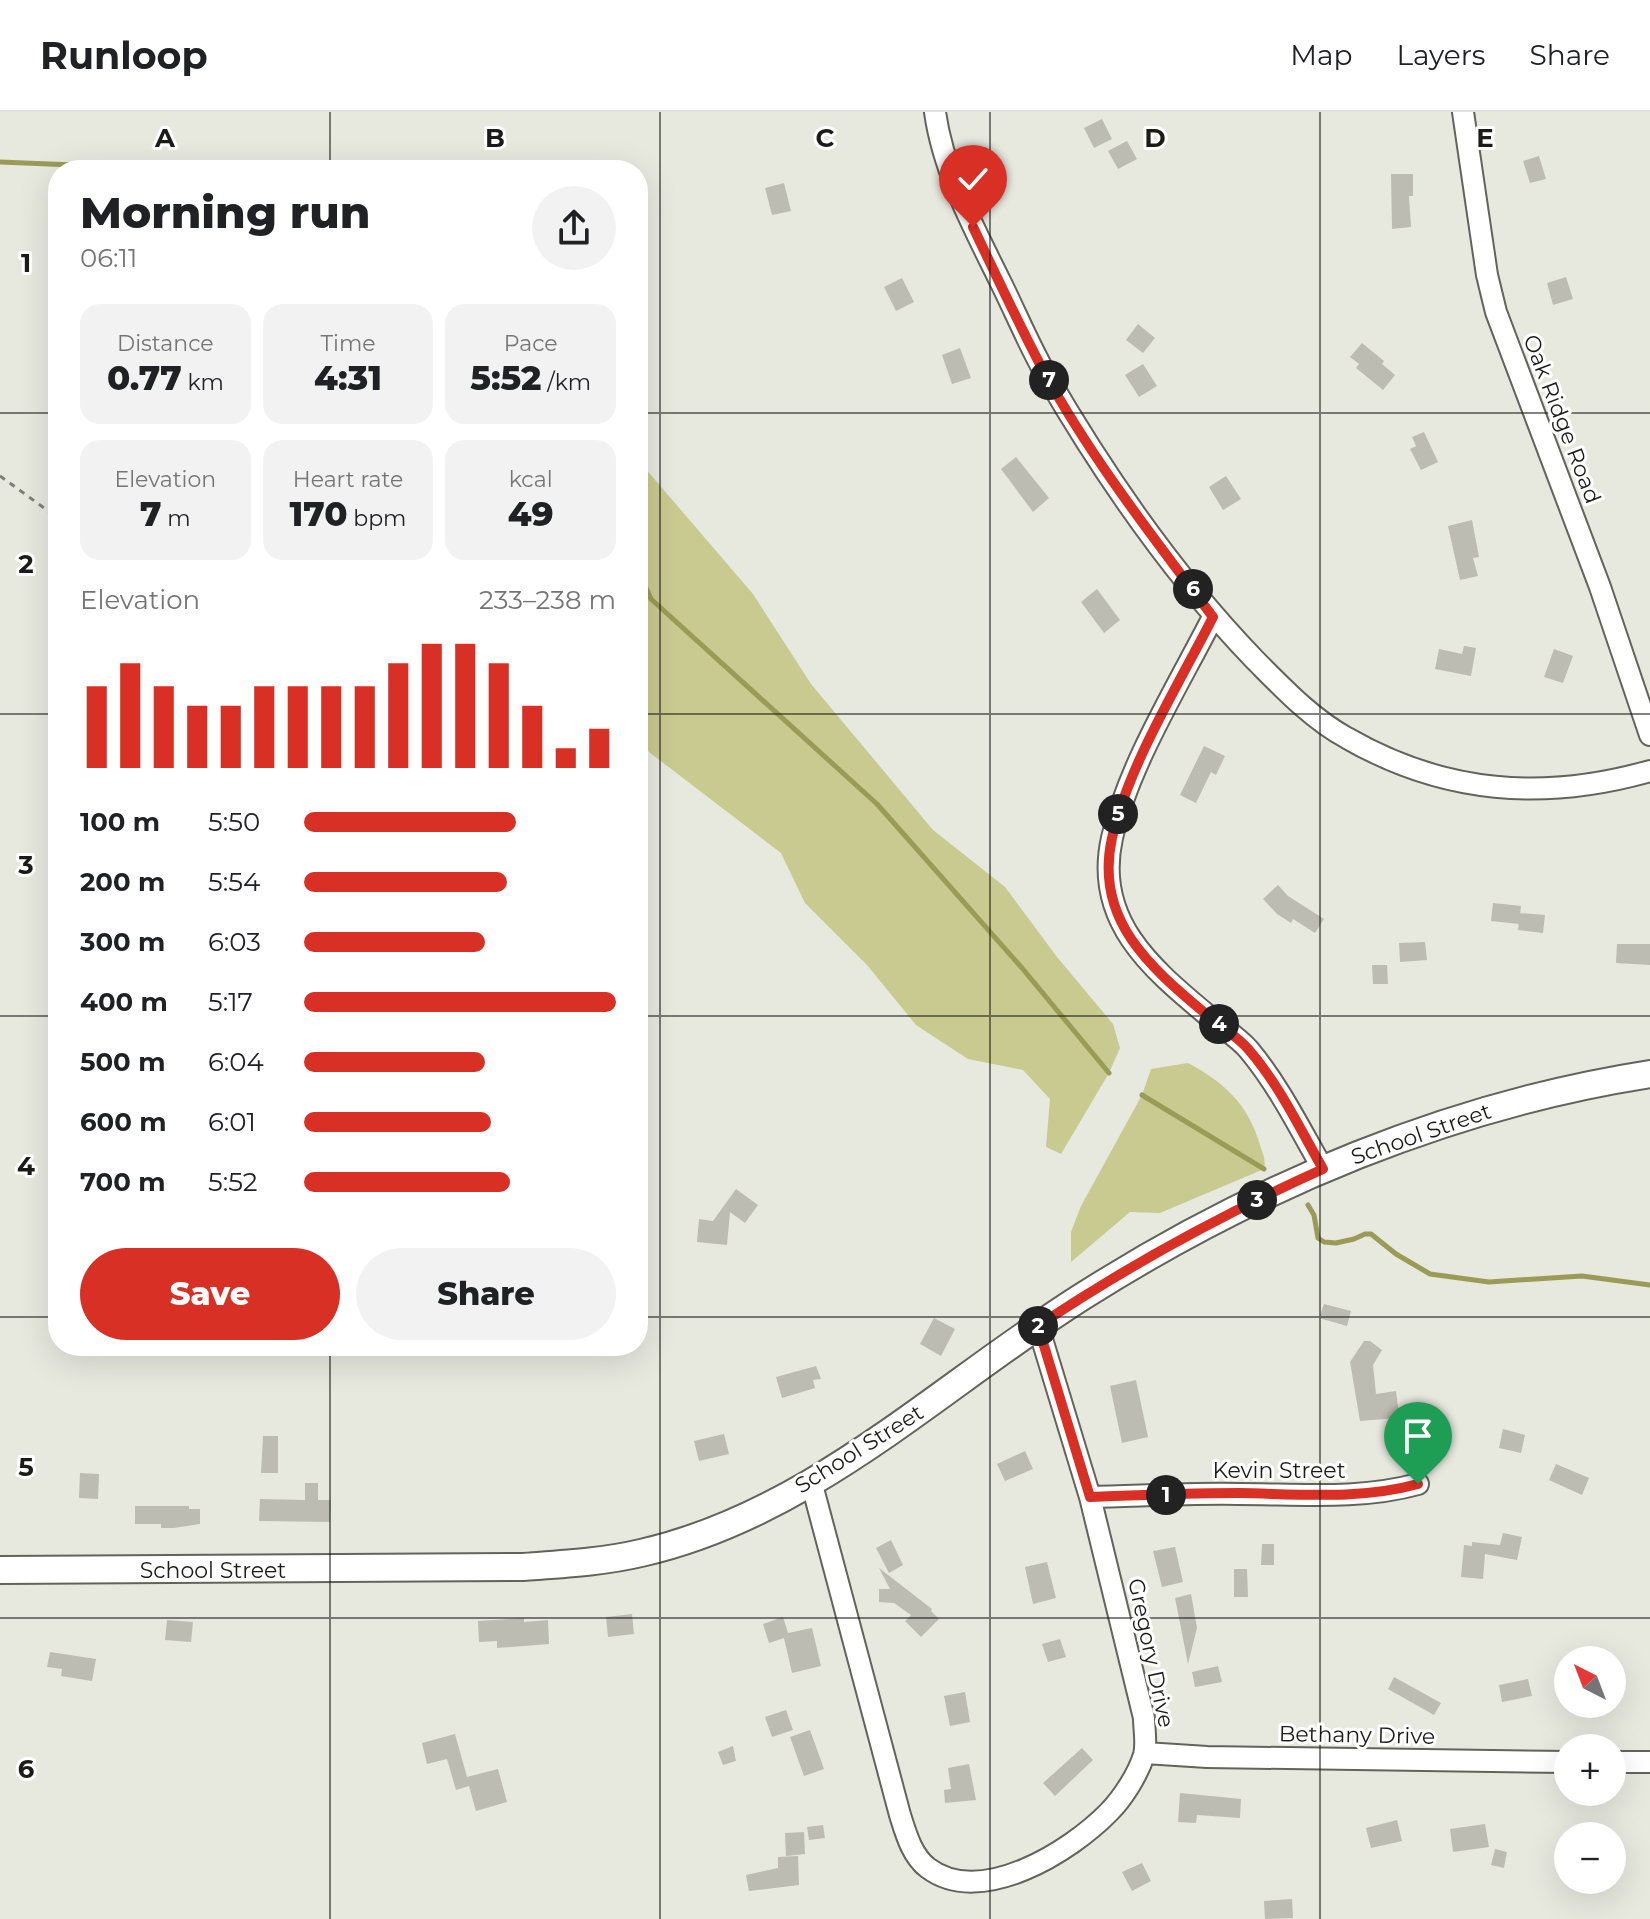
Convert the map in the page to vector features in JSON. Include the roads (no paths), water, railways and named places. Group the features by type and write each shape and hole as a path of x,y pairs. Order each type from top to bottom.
{"street":[{"path":"935,112 944,149 973,227 1044,370 1084,439 1213,617 1277,682 1344,737 1415,770 1496,788 1539,790 1590,785 1650,771"},
{"name":"Oak Ridge Road","path":"1463,112 1487,275 1496,312 1600,587 1650,735"},
{"path":"1213,617 1132,777 1119,810 1111,842 1111,893 1117,915 1130,939 1156,973 1247,1047 1272,1080 1323,1169"},
{"name":"School Street","path":"0,1570 523,1567 590,1562 642,1553 700,1535 761,1509 811,1481 924,1409 1038,1326 1134,1264 1193,1231 1323,1169 1500,1106 1598,1082 1650,1074"},
{"name":"Gregory Drive","path":"811,1481 900,1815 918,1859 928,1868 952,1879 973,1881 1020,1871 1049,1858 1111,1811 1145,1753 1144,1718 1134,1671 1090,1497 1038,1326"},
{"name":"Kevin Street","path":"1090,1497 1236,1493 1354,1495 1391,1492 1418,1484"},
{"name":"Bethany Drive","path":"1145,1753 1207,1757 1554,1762"},
{"path":"1626,1762 1650,1762"}],"waterway":[{"path":"0,162 48,164"},
{"path":"648,592 651,599 877,804 1022,968 1109,1073"},
{"path":"1142,1095 1264,1169"},
{"path":"1308,1205 1314,1215 1318,1238 1324,1242 1336,1243 1371,1234 1396,1254 1430,1274 1489,1282 1582,1276 1650,1285"}]}
